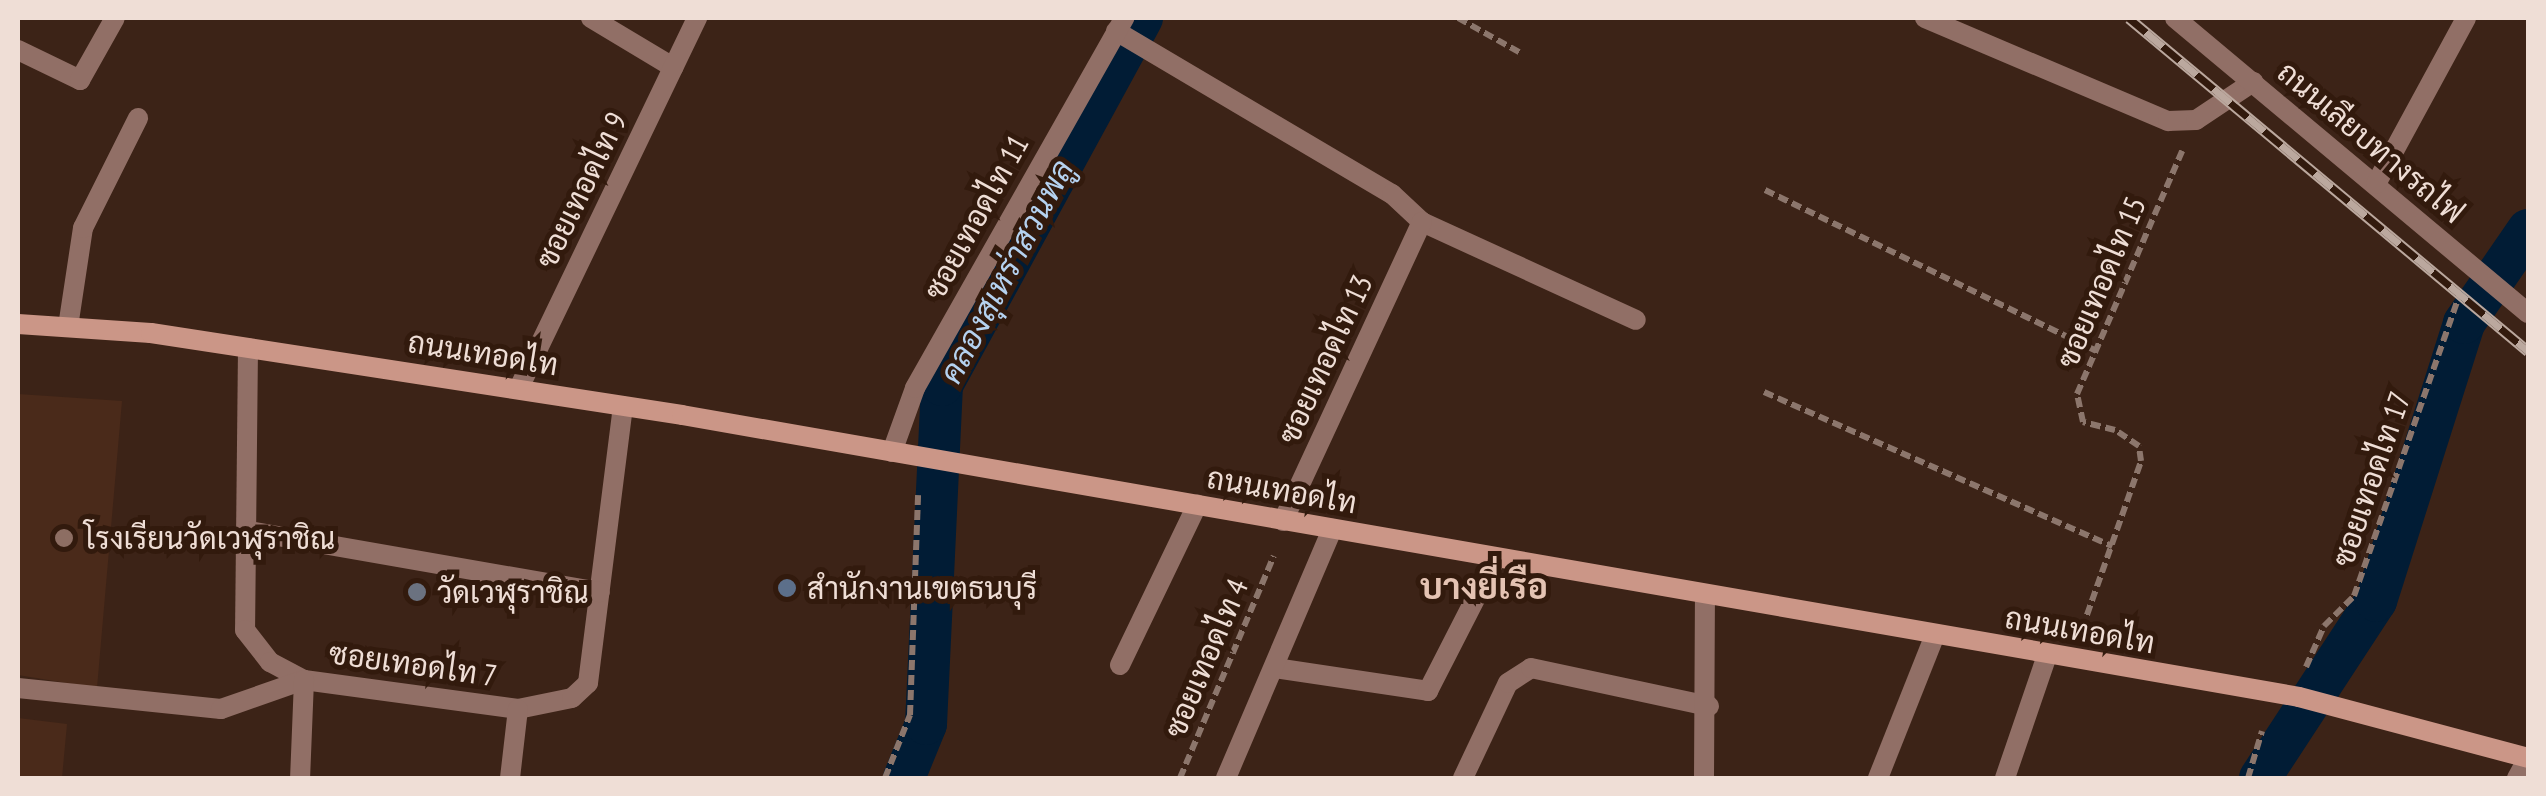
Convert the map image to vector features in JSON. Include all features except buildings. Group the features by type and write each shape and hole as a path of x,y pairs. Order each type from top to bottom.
{"main road":[{"name":"ถนนเทอดไท","path":"18,324 248,348 519,388 952,462 2300,697 2528,758"}],"street":[{"path":"18,50 80,80 115,18"},
{"path":"590,18 673,67"},
{"name":"ซอยเทอดไท 9","path":"519,388 697,18"},
{"path":"1925,18 2168,121 2196,120 2253,82"},
{"name":"ถนนเลียบทางรถไฟ","path":"2176,18 2528,313"},
{"path":"2376,184 2466,18"},
{"path":"1120,24 1392,194 1422,222 1636,320"},
{"name":"ซอยเทอดไท 11","path":"892,452 914,388 1120,24"},
{"path":"68,327 83,228 138,118"},
{"name":"ซอยเทอดไท 13","path":"1283,521 1422,222"},
{"name":"ซอยเทอดไท 7","path":"248,348 245,630 270,662 304,680 518,708 549,706 588,682 623,406"},
{"path":"1120,665 1196,505"},
{"path":"1226,778 1332,529"},
{"path":"248,532 600,592"},
{"path":"1275,668 1428,692 1496,558"},
{"path":"1704,778 1709,706 1705,594"},
{"path":"1878,778 1935,635"},
{"path":"2005,778 2047,654"},
{"path":"1463,778 1508,683 1531,668 1709,706"},
{"path":"18,688 221,709 304,680 300,778"},
{"path":"510,778 518,708"},
{"path":"2517,778 2528,758"}],"path":[{"path":"1458,18 1519,52"},
{"name":"ซอยเทอดไท 15","path":"2072,658 2141,461 2138,446 2115,430 2083,422 2077,394 2196,120"},
{"path":"1765,190 2096,350"},
{"name":"ซอยเทอดไท 17","path":"2306,667 2324,626 2354,596 2460,294"},
{"path":"1764,392 2112,546"},
{"path":"885,778 910,715 918,494"},
{"name":"ซอยเทอดไท 4","path":"1180,778 1274,556"},
{"path":"2248,778 2262,731"}],"shaded area":[{"name":"โรงเรียนวัดเวฬุราชิณ","path":"18,394 122,401 97,688 18,675"},
{"path":"18,718 67,724 62,778 18,778"}],"waterway":[{"name":"คลองสุเหร่าสวนพลู","path":"904,778 926,724 942,385 1142,18"},
{"path":"2260,778 2376,601 2464,323 2528,230"}],"railway":[{"path":"2129,18 2528,351"}],"place":[{"name":"โรงเรียนวัดเวฬุราชิณ","path":"64,538"},
{"name":"สำนักงานเขตธนบุรี","path":"787,588"},
{"name":"วัดเวฬุราชิณ","path":"417,592"}],"district":[{"name":"บางยี่เรือ","path":"1484,586"}]}
